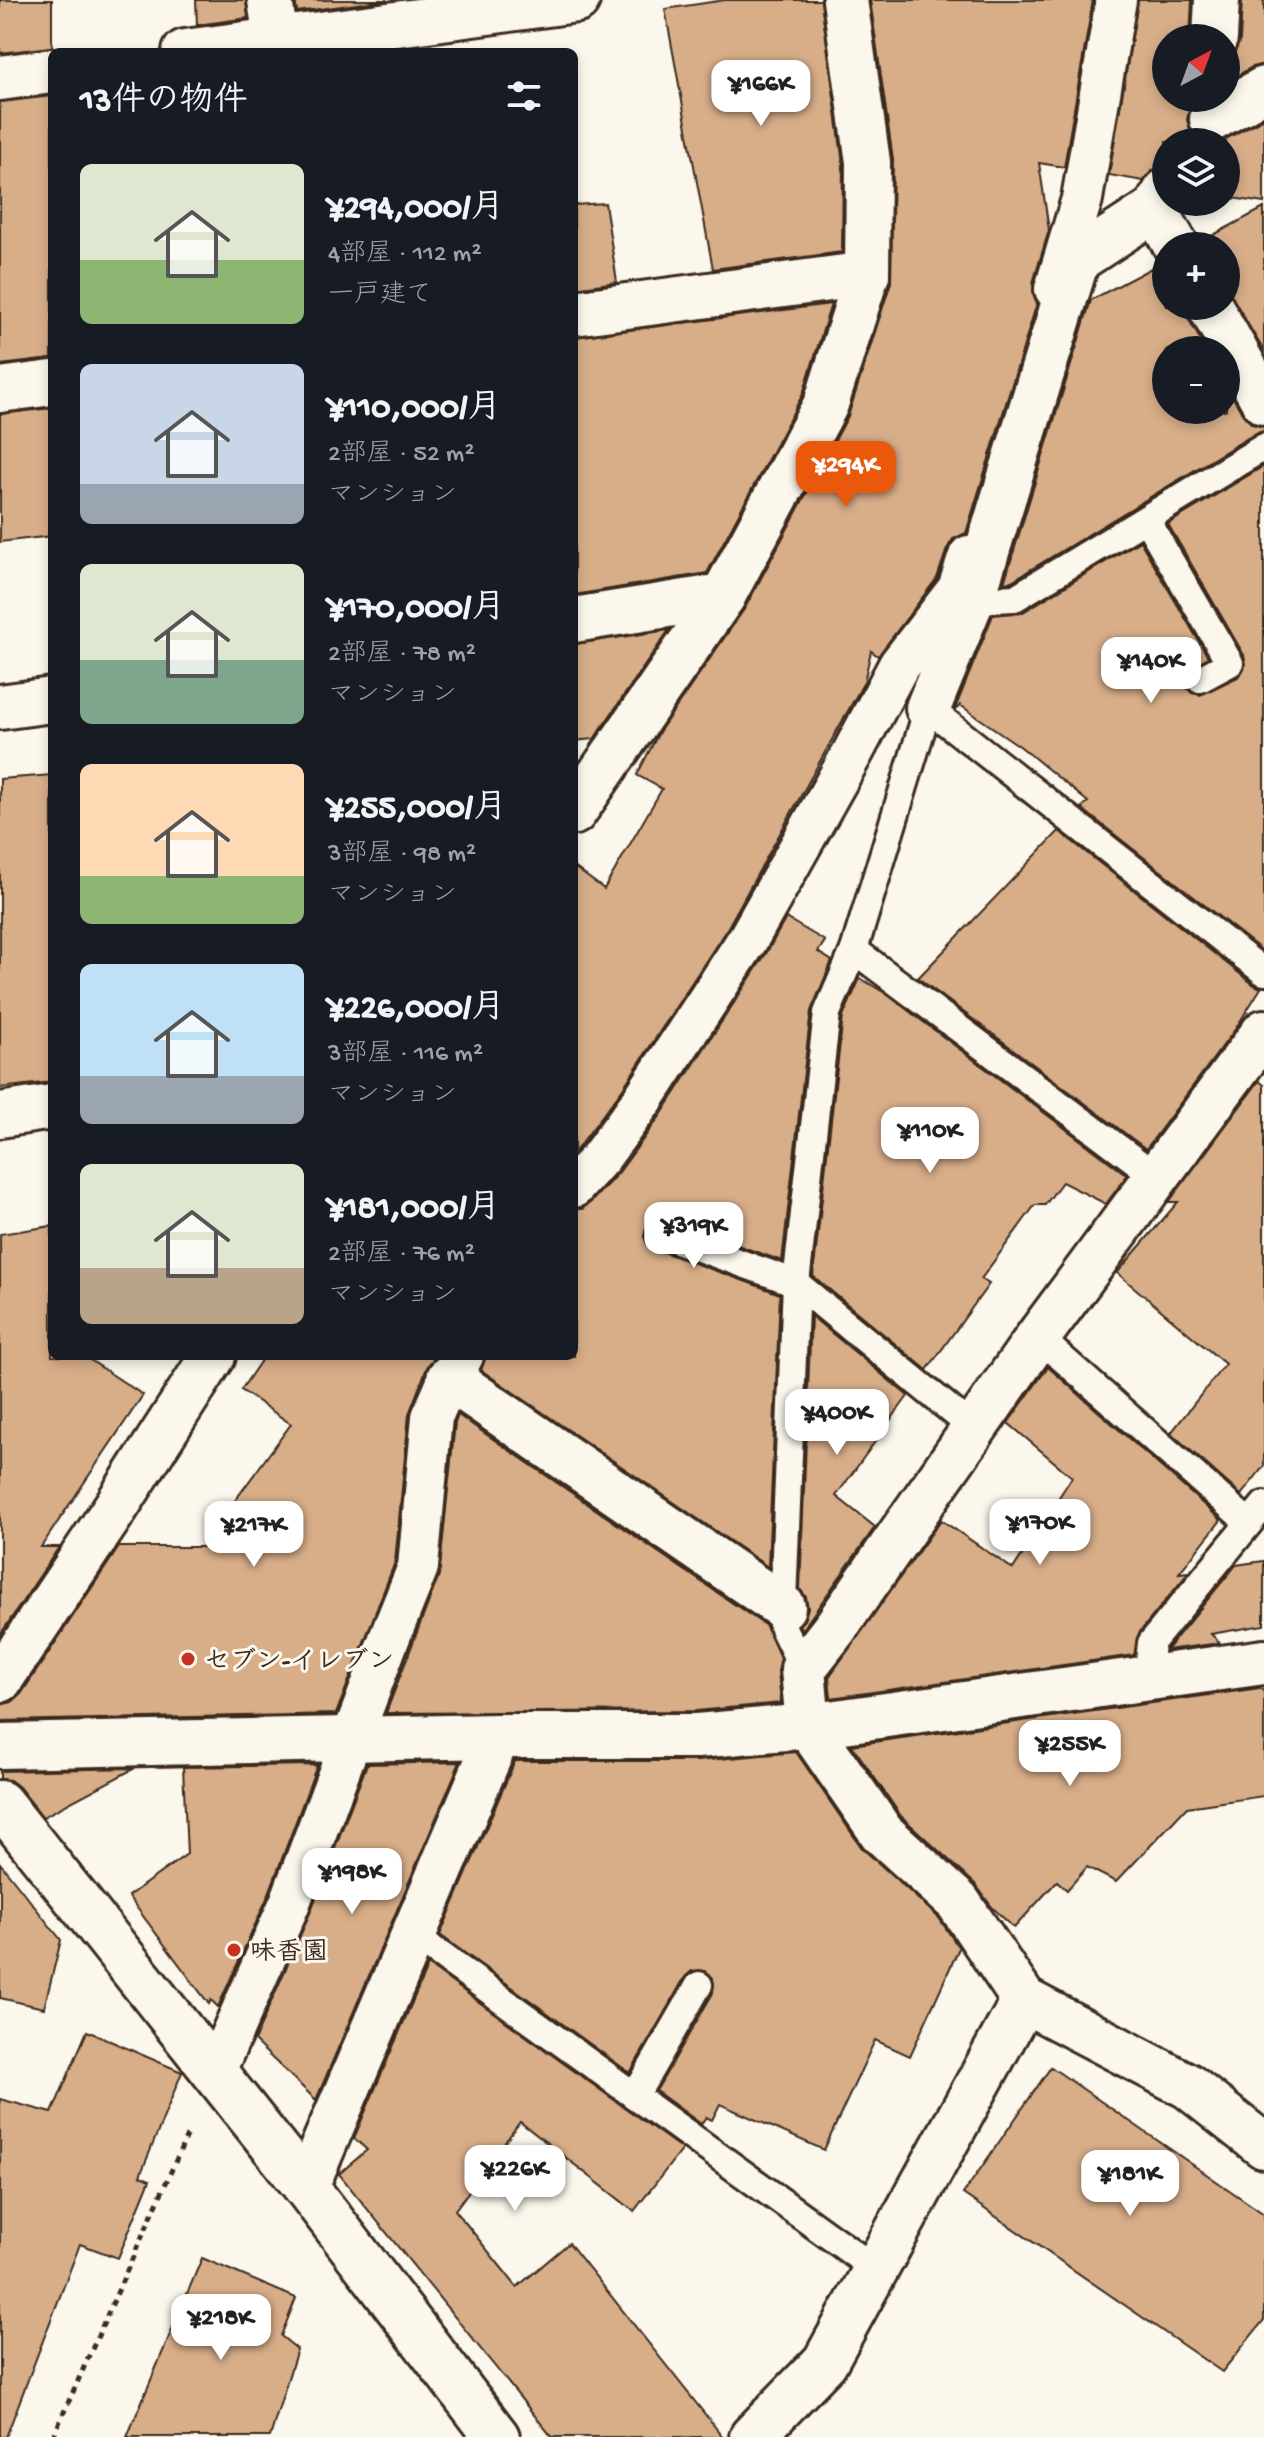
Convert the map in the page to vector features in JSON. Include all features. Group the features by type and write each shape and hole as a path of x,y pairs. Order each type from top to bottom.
{"street":[{"path":"201,48 275,30 577,0"},
{"path":"578,806 723,596 826,404 867,274 868,162 845,0"},
{"path":"578,1183 642,1101 748,939 899,665 958,589 1019,409 1082,199 1116,0"},
{"path":"1216,24 1217,0"},
{"path":"0,78 48,72"},
{"path":"1207,120 1264,89"},
{"path":"928,708 972,600 1077,260 1163,216"},
{"path":"578,312 867,274"},
{"path":"1218,320 1264,402"},
{"path":"0,390 48,384"},
{"path":"578,619 723,596"},
{"path":"0,707 48,701"},
{"path":"1264,1032 1038,1337 835,1628 803,1669 808,1726 882,1833 958,1902 1024,2000 1188,2086 1264,2146"},
{"path":"0,1115 48,1108"},
{"path":"0,1680 210,1360"},
{"path":"215,2071 289,1905 418,1567 432,1417 456,1367 783,1607"},
{"path":"0,1746 498,1736 697,1736 808,1726 1264,1662"},
{"path":"306,2187 498,1736"},
{"path":"0,1803 306,2187 497,2437"},
{"path":"752,2437 825,2362 1024,2000"}],"lane":[{"path":"972,600 1015,598 1264,447"},
{"path":"1146,519 1230,663 1200,679"},
{"path":"803,1669 782,1626 796,1283 827,1013 854,950 928,708 1264,972"},
{"path":"854,950 1157,1177"},
{"path":"660,1234 796,1283 973,1428"},
{"path":"1038,1337 1257,1514 1151,1643 1147,1680"},
{"path":"413,1935 875,2269"},
{"path":"635,2096 699,1985"}],"path":[{"path":"53,2437 215,2071"}],"building":[{"path":"0,0 52,0 52,47 0,53"},
{"path":"196,0 246,0 248,18 197,25"},
{"path":"295,0 387,0 297,12"},
{"path":"725,0 821,0 843,164 842,252 713,269 665,9"},
{"path":"870,0 1093,0 1064,167 1039,163 1049,230 1033,283 1037,303 966,533 953,539 937,578 878,656 871,651 864,682 728,927 623,1088 578,1148 578,870 604,889 662,789 637,775 659,732 745,608 848,416 891,282 893,159"},
{"path":"1138,0 1192,0 1191,24 1152,24 1152,112 1189,112 1190,128 1152,128 1152,171 1143,181 1109,175"},
{"path":"1242,0 1264,0 1264,64 1240,74"},
{"path":"48,96 48,359 0,365 0,102"},
{"path":"1264,118 1264,203 1240,199 1240,131"},
{"path":"605,203 617,282 578,287 578,205"},
{"path":"1264,208 1264,351 1240,311 1240,232 1219,232"},
{"path":"1152,268 1152,320 1189,320 1198,336 1152,336 1152,424 1240,424 1240,410 1252,424 1264,427 1264,431 1004,583 1091,300"},
{"path":"831,304 803,394 707,573 578,594 578,336"},
{"path":"48,408 48,536 0,542 0,414"},
{"path":"1264,466 1264,952 1081,808 1088,802 1021,747 960,705 955,709 993,615 1023,612 1140,541 1208,657 1187,670 1184,679 1186,687 1200,695 1238,677 1246,664 1244,655 1168,524"},
{"path":"669,630 594,739 578,741 578,643"},
{"path":"48,775 48,1082 0,1088 0,779"},
{"path":"1059,831 1261,988 1236,1028 1146,1149 918,978"},
{"path":"786,918 825,941 818,952 832,961 811,1011 782,1261 665,1219 656,1218 649,1222 644,1236 647,1244 655,1249 780,1294 768,1567 481,1370 485,1360 578,1360 578,1209 591,1202 619,1172 661,1115"},
{"path":"860,978 885,993 1127,1175 1106,1204 1062,1182 1045,1205 1035,1205 981,1279 989,1284 927,1370 813,1276 843,1017"},
{"path":"1259,1081 1264,1085 1264,1466 1241,1495 1171,1433 1225,1364 1117,1273 1178,1202 1169,1202"},
{"path":"48,1227 48,1360 90,1360 143,1395 41,1547 59,1547 0,1635 0,1234"},
{"path":"811,1316 908,1396 836,1496 875,1527 802,1630 799,1625 808,1608 806,1597 800,1589"},
{"path":"261,1360 432,1360 409,1414 395,1562 336,1714 0,1721 0,1705 12,1702 21,1694 119,1547 223,1547 223,1517 291,1424 241,1390"},
{"path":"1048,1367 1221,1520 1179,1573 1189,1572 1139,1633 1134,1655 831,1698 829,1677 941,1520 1013,1569 1072,1477 1008,1423"},
{"path":"458,1415 766,1626 781,1660 778,1671 781,1703 696,1711 386,1713 439,1575"},
{"path":"1264,1561 1264,1625 1211,1634 1220,1643 1166,1650 1236,1565"},
{"path":"1260,1688 1264,1692 1264,1796 1187,1807 1116,1882 1087,1867 1067,1890 1057,1881 1014,1928 992,1907 975,1884 901,1816 852,1745"},
{"path":"796,1752 862,1848 939,1918 959,1948 910,2056 875,2040 824,2150 720,2104 712,2120 706,2117 701,2124 656,2091 713,1993 713,1978 706,1971 692,1971 685,1977 630,2073 440,1935 515,1761 697,1761"},
{"path":"460,1762 316,2100 254,2041 310,1913 367,1764"},
{"path":"317,1765 268,1896 218,2007 211,2000 209,2004 128,1896 187,1854 183,1767"},
{"path":"135,1768 43,1817 19,1787 10,1780 0,1779 0,1771"},
{"path":"0,1863 61,1940 44,2008 0,1998"},
{"path":"428,1965 682,2149 634,2211 520,2122 455,2210 517,2287 569,2243 723,2437 552,2437 339,2174 367,2150 354,2138"},
{"path":"87,2031 182,2072 140,2176 150,2180 118,2258 80,2244 6,2437 0,2437 0,2099 52,2113"},
{"path":"1051,2067 1264,2214 1264,2320 1222,2372 963,2194"},
{"path":"202,2258 296,2298 281,2336 297,2349 270,2437 127,2437"}],"place":[{"name":"セブン-イレブン","path":"188,1659"},
{"name":"味香園","path":"234,1950"}]}
